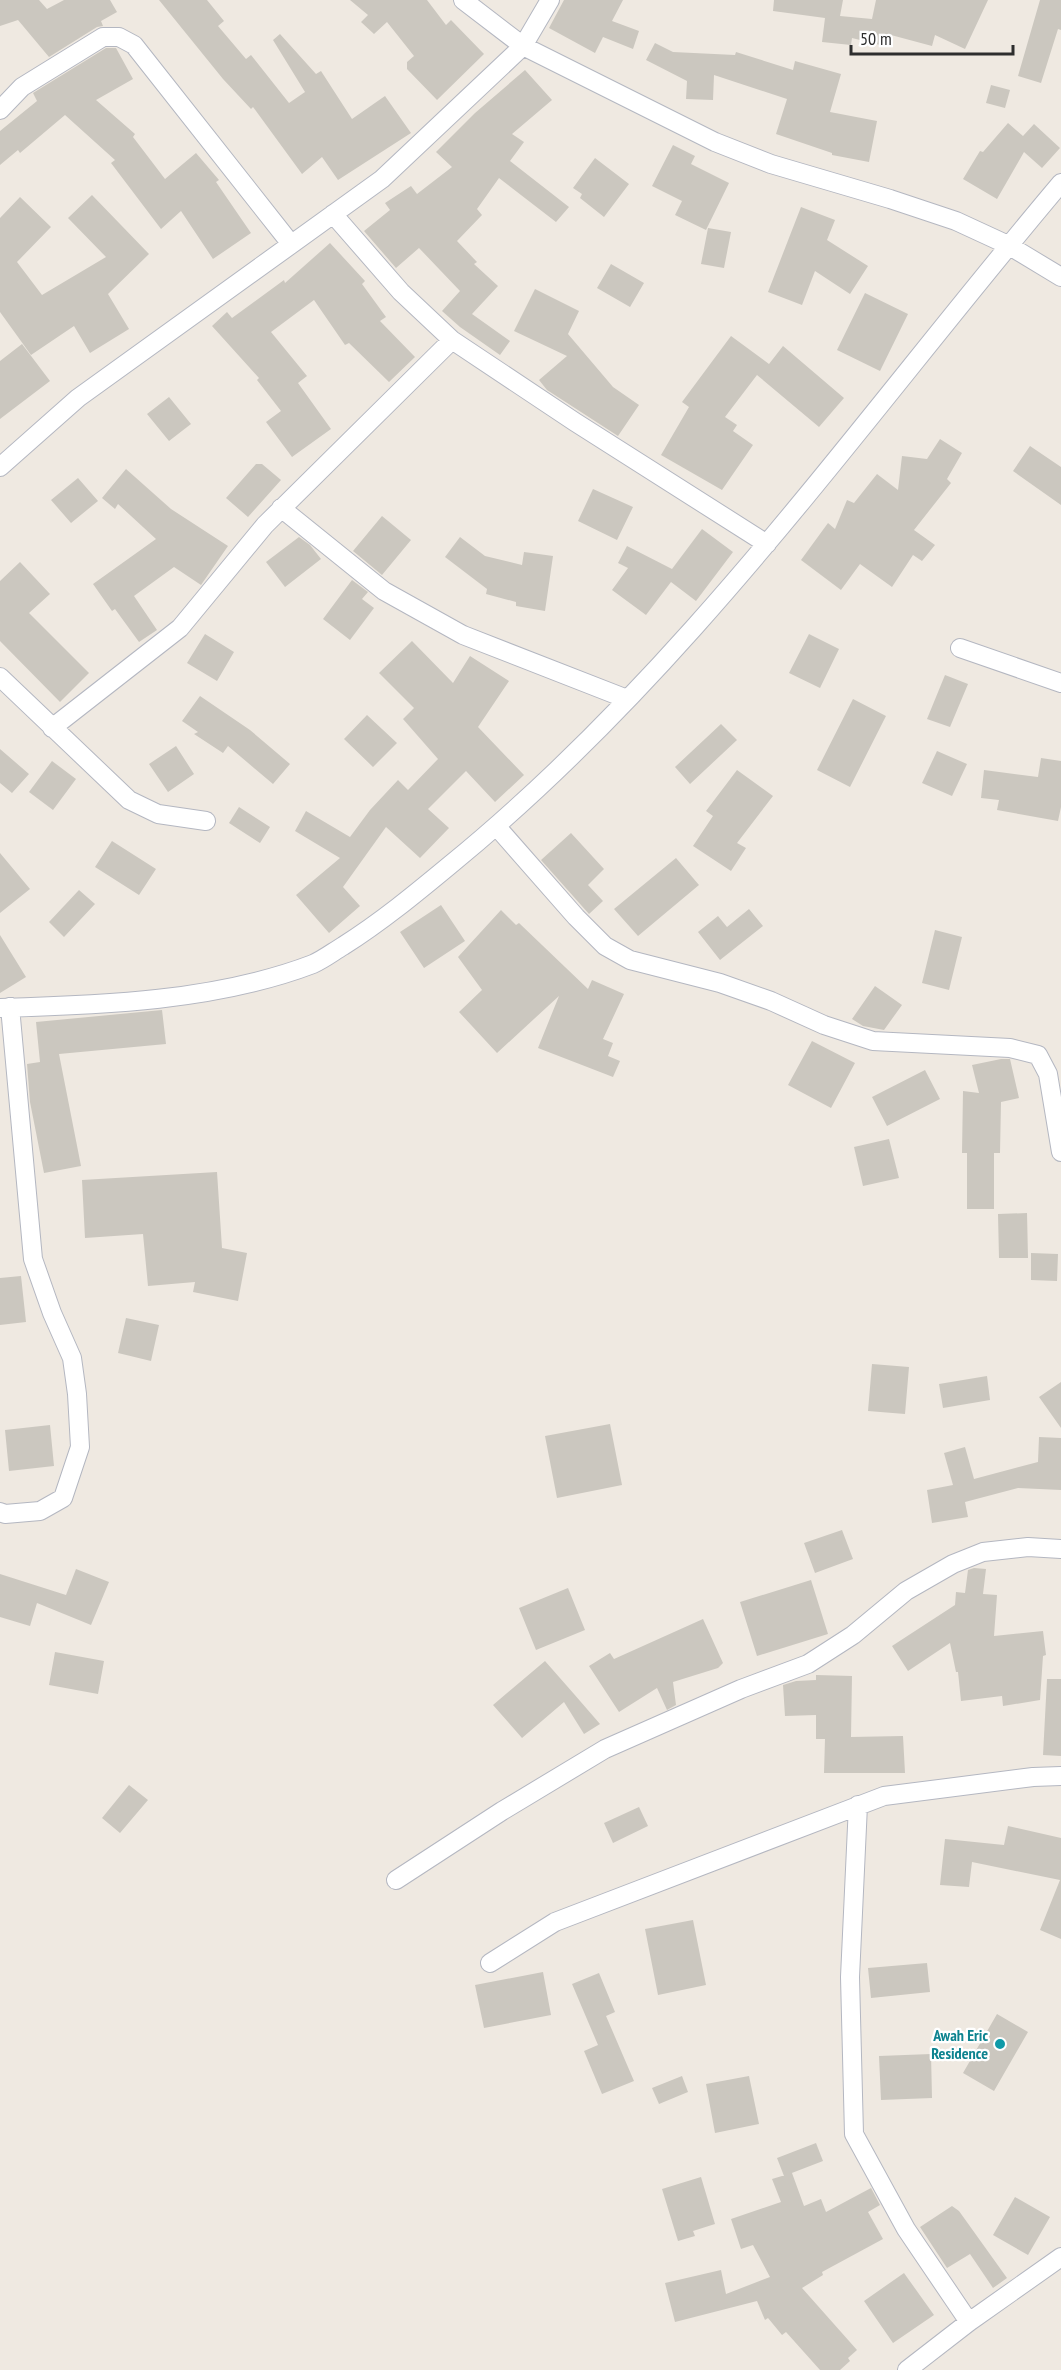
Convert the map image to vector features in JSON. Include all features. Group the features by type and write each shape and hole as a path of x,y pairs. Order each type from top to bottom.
{"street":[{"path":"463,0 523,46 715,142 771,164 956,221 1008,245 1061,277"},
{"path":"0,467 78,398 382,179 523,46 550,0"},
{"path":"0,110 22,87 104,37 119,37 134,45 291,244"},
{"path":"0,1512 5,1514 40,1511 63,1498 80,1446 72,1358 52,1313 33,1259 5,1008 73,1006 187,994 254,983 317,962 378,924 497,827 598,731 737,580 864,428 1008,245 1061,183"},
{"path":"333,214 400,292 452,340 575,422 767,544"},
{"path":"52,728 180,628 242,551 281,508 452,340"},
{"path":"281,508 384,591 453,630 627,699"},
{"path":"960,648 1061,683"},
{"path":"0,677 129,800 158,814 206,821"},
{"path":"497,827 583,924 605,946 630,960 720,983 771,1001 824,1025 873,1041 1010,1048 1038,1055 1048,1074 1061,1152"},
{"path":"396,1880 502,1811 605,1749 741,1689 808,1664 853,1635 906,1591 953,1563 984,1552 1028,1547 1061,1549"},
{"path":"490,1962 555,1922 884,1796 1033,1776 1061,1776"},
{"path":"858,1805 850,1977 854,2134 906,2229 969,2322"},
{"path":"907,2370 969,2322 1061,2257"}],"building":[{"path":"0,0 39,0 47,9 64,0 110,0 117,12 101,21 103,26 97,27 49,57 18,20 0,26"},
{"path":"159,0 207,0 224,21 218,26 246,59 251,55 289,103 305,92 273,40 280,34 316,74 321,71 352,119 385,96 411,133 338,180 322,157 302,174 253,107 251,109 223,79"},
{"path":"350,0 427,0 446,25 451,20 484,54 437,100 407,69 407,62 414,56 387,22 374,34 361,22 368,15"},
{"path":"564,0 623,0 612,21 639,31 633,49 603,37 595,53 549,28"},
{"path":"774,0 843,0 840,16 872,19 876,0 988,0 965,49 935,35 932,46 891,35 888,47 852,38 851,45 822,42 825,18 773,11"},
{"path":"1040,0 1061,0 1061,30 1058,29 1041,83 1018,76"},
{"path":"655,43 673,52 735,55 736,52 793,70 795,61 841,74 830,112 877,121 869,162 832,155 832,153 776,134 787,99 714,75 713,100 686,99 687,81 646,60"},
{"path":"106,48 116,48 133,79 96,100 135,134 133,137 165,179 196,153 219,180 216,182 251,233 213,259 181,211 161,229 111,163 115,160 65,115 20,153 18,150 0,165 0,131 37,101 33,93"},
{"path":"525,70 552,100 512,134 524,142 510,161 569,207 556,222 499,178 477,209 482,215 457,241 477,262 474,264 498,286 472,314 510,341 500,355 460,327 442,311 460,291 419,248 396,268 364,231 390,210 385,203 411,186 417,194 452,167 436,152 475,113"},
{"path":"991,85 1010,90 1005,108 986,103"},
{"path":"1008,123 1023,136 1034,124 1060,148 1042,168 1024,152 997,199 963,179 980,151 983,152"},
{"path":"673,145 695,156 691,164 729,183 706,230 675,215 682,201 652,186"},
{"path":"595,158 629,184 604,217 580,198 582,194 573,188"},
{"path":"92,195 149,254 108,294 129,329 90,353 74,326 31,355 0,312 0,218 20,197 51,227 17,262 42,295 106,257 68,218"},
{"path":"801,207 835,220 827,240 868,266 850,294 815,271 802,305 768,292"},
{"path":"708,228 731,232 724,268 701,264"},
{"path":"330,243 365,281 362,284 386,317 380,321 415,357 389,382 349,343 345,345 314,300 271,332 307,376 298,383 331,429 292,457 266,422 281,411 257,380 259,378 212,326 227,312 232,318 284,280 285,283"},
{"path":"611,264 644,283 630,307 597,288"},
{"path":"535,289 579,311 568,334 613,387 639,405 618,436 547,390 539,380 567,356 514,331"},
{"path":"865,293 908,314 880,371 837,350"},
{"path":"731,336 769,364 783,346 844,398 819,427 757,375 725,417 737,425 733,431 753,445 722,490 661,455 689,407 682,402"},
{"path":"22,344 50,381 0,419 0,361"},
{"path":"169,397 191,424 169,441 147,414"},
{"path":"940,439 962,453 947,479 951,483 914,530 935,545 922,561 913,555 892,587 860,564 841,590 801,560 828,523 835,529 847,500 854,503 877,474 898,490 902,456 927,459"},
{"path":"1030,446 1061,467 1061,505 1013,471"},
{"path":"256,464 262,464 281,480 248,517 226,498"},
{"path":"126,469 171,509 228,546 201,585 174,567 134,596 157,630 139,642 115,609 112,611 93,584 156,539 118,504 115,509 102,498"},
{"path":"78,478 98,501 71,523 51,500"},
{"path":"593,489 633,507 617,540 578,521"},
{"path":"382,516 411,540 382,575 353,551"},
{"path":"702,529 733,552 696,601 671,582 646,615 612,590 628,568 618,563 627,546 672,569"},
{"path":"299,537 310,545 321,559 285,587 266,562"},
{"path":"460,537 485,556 522,565 524,552 553,556 545,611 516,606 516,602 486,594 487,589 445,557"},
{"path":"20,562 50,594 29,613 89,673 60,702 0,641 0,581"},
{"path":"352,580 368,592 362,599 374,608 350,640 323,619"},
{"path":"205,634 234,652 217,681 187,663"},
{"path":"809,634 839,649 820,688 789,673"},
{"path":"412,641 453,683 470,656 509,681 478,727 524,775 495,802 466,771 428,809 449,828 420,858 386,827 343,887 360,906 329,933 296,895 340,858 295,831 306,811 350,837 370,810 398,780 408,790 438,759 403,719 414,708 379,673"},
{"path":"945,675 968,684 950,727 927,719"},
{"path":"200,696 250,730 290,764 273,784 228,746 223,753 194,734 198,732 182,721"},
{"path":"853,699 886,716 850,787 817,770"},
{"path":"367,715 397,743 373,767 344,739"},
{"path":"721,724 737,740 690,784 675,767"},
{"path":"176,746 194,774 168,792 149,764"},
{"path":"0,749 29,774 12,793 0,783"},
{"path":"937,751 967,764 952,796 922,783"},
{"path":"1041,758 1061,761 1061,807 1058,821 997,810 999,800 981,798 984,770 1038,777"},
{"path":"52,761 76,779 53,810 29,792"},
{"path":"737,770 773,796 737,843 746,848 731,871 693,846 713,816 706,811"},
{"path":"239,807 270,827 260,843 229,823"},
{"path":"571,833 604,869 588,885 603,901 589,914 541,860"},
{"path":"112,841 156,869 139,895 95,867"},
{"path":"0,853 30,889 0,913"},
{"path":"676,858 699,885 638,936 614,909"},
{"path":"79,890 95,904 64,937 49,922"},
{"path":"441,905 465,941 424,968 400,932"},
{"path":"749,909 763,926 720,960 698,932 718,916 727,927"},
{"path":"501,910 516,925 519,923 588,989 592,980 624,994 603,1039 613,1043 608,1056 620,1061 613,1077 538,1048 559,996 497,1053 459,1012 482,990 458,957"},
{"path":"935,930 962,937 949,990 922,983"},
{"path":"0,935 26,977 0,993"},
{"path":"875,986 902,1005 884,1030 863,1026 852,1019"},
{"path":"162,1010 166,1044 59,1054 81,1166 44,1173 30,1102 27,1064 40,1062 36,1022"},
{"path":"812,1041 855,1063 831,1108 788,1085"},
{"path":"1010,1059 1019,1098 1001,1102 1000,1153 994,1153 994,1209 967,1209 967,1153 962,1153 963,1091 979,1093 972,1065"},
{"path":"925,1070 940,1099 887,1126 872,1097"},
{"path":"889,1139 899,1178 863,1186 854,1147"},
{"path":"217,1172 222,1248 247,1253 238,1301 193,1292 195,1282 148,1286 143,1234 85,1238 82,1180"},
{"path":"1027,1213 1028,1258 999,1258 998,1214"},
{"path":"1031,1253 1058,1254 1057,1281 1031,1280"},
{"path":"21,1276 26,1322 0,1325 0,1278"},
{"path":"126,1318 159,1325 151,1361 118,1353"},
{"path":"872,1364 909,1367 905,1414 868,1411"},
{"path":"987,1376 990,1400 943,1408 939,1384"},
{"path":"1061,1382 1061,1428 1039,1397"},
{"path":"610,1424 622,1485 557,1498 545,1436"},
{"path":"50,1425 54,1466 9,1471 5,1430"},
{"path":"1039,1437 1061,1438 1061,1490 1018,1488 965,1502 968,1517 932,1523 927,1490 953,1485 944,1453 965,1447 974,1479 1038,1462"},
{"path":"842,1530 853,1559 815,1573 804,1543"},
{"path":"76,1569 109,1582 91,1625 37,1603 30,1626 0,1617 0,1574 66,1595"},
{"path":"986,1569 983,1594 997,1595 994,1636 1043,1631 1046,1655 1043,1656 1040,1700 1003,1706 1002,1696 961,1701 958,1672 956,1672 950,1643 908,1671 892,1646 955,1605 956,1592 965,1593 968,1570"},
{"path":"811,1580 828,1634 757,1656 740,1602"},
{"path":"568,1588 585,1630 536,1650 519,1608"},
{"path":"703,1619 723,1663 718,1668 673,1682 676,1705 667,1710 657,1688 619,1712 589,1666 610,1653 614,1659"},
{"path":"55,1652 104,1661 98,1694 49,1685"},
{"path":"545,1661 600,1724 584,1734 564,1702 522,1738 493,1705"},
{"path":"816,1675 852,1676 851,1737 903,1736 905,1773 824,1773 825,1739 816,1739 816,1715 785,1716 783,1685 796,1681 816,1680"},
{"path":"1047,1679 1061,1679 1061,1756 1043,1755"},
{"path":"129,1785 148,1800 120,1833 102,1818"},
{"path":"639,1807 648,1826 613,1843 604,1823"},
{"path":"1008,1826 1061,1838 1061,1939 1040,1930 1060,1880 972,1862 969,1887 940,1885 945,1839 1004,1845"},
{"path":"693,1920 706,1985 658,1995 645,1929"},
{"path":"927,1963 930,1992 871,1998 868,1968"},
{"path":"543,1972 551,2015 484,2028 475,1985"},
{"path":"599,1973 615,2012 606,2016 634,2081 602,2094 584,2051 598,2045 572,1984"},
{"path":"997,2014 1028,2032 994,2091 963,2073"},
{"path":"931,2054 932,2098 881,2100 879,2056"},
{"path":"682,2076 688,2092 659,2104 652,2088"},
{"path":"749,2076 759,2124 715,2133 706,2084"},
{"path":"816,2143 823,2161 784,2176 777,2158"},
{"path":"792,2173 804,2206 821,2199 826,2212 871,2188 880,2205 868,2212 883,2239 822,2272 823,2275 802,2288 857,2350 840,2370 820,2370 786,2332 782,2335 768,2318 765,2320 757,2301 675,2322 665,2283 721,2270 726,2294 770,2277 753,2245 741,2249 731,2219 781,2202 772,2179"},
{"path":"701,2177 715,2224 693,2231 695,2236 678,2241 662,2189"},
{"path":"1015,2197 1050,2217 1028,2255 993,2235"},
{"path":"952,2206 959,2211 1007,2278 993,2288 970,2254 947,2268 920,2227"},
{"path":"904,2273 934,2315 893,2343 864,2301"}],"place":[{"name":"Awah Eric Residence","path":"1000,2044"}]}
